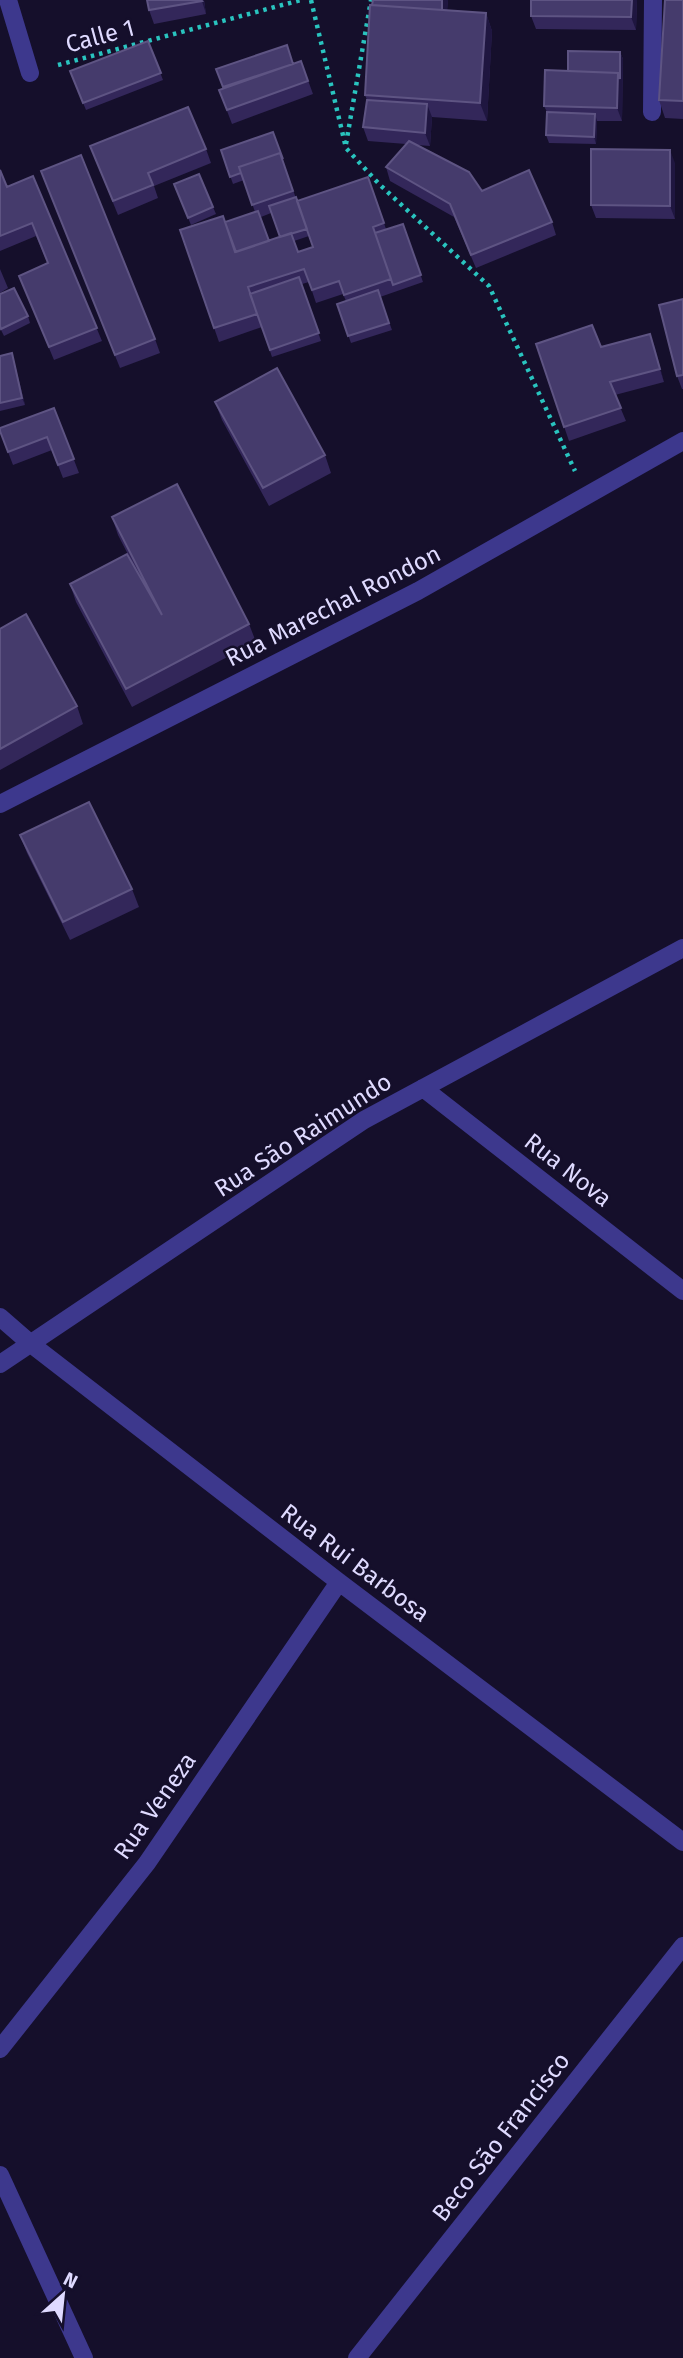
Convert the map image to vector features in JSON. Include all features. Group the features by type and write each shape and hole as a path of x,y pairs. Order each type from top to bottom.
{"street":[{"path":"8,0 30,73"},
{"path":"652,112 653,0"},
{"name":"Rua Marechal Rondon","path":"0,804 418,591 683,441"},
{"name":"Rua São Raimundo","path":"0,1364 363,1120 683,948"},
{"name":"Rua Nova","path":"423,1088 683,1290"},
{"name":"Rua Rui Barbosa","path":"0,1317 31,1344 339,1582 683,1842"},
{"name":"Rua Veneza","path":"0,2049 147,1863 339,1582"},
{"name":"Beco São Francisco","path":"357,2358 683,1946"},
{"path":"0,2175 84,2358"}],"path":[{"name":"Calle 1","path":"30,73 301,0"},
{"path":"311,0 346,148 379,184 489,286 587,497"},
{"path":"346,148 371,0"}],"building":[{"path":"147,0 201,0 202,1 149,10"},
{"path":"373,0 442,0 442,10 372,5"},
{"path":"531,0 632,0 631,17 531,16"},
{"path":"665,0 683,0 683,101 659,100"},
{"path":"370,5 486,13 480,103 365,95"},
{"path":"148,41 161,73 83,103 70,71"},
{"path":"287,45 293,64 223,87 216,69"},
{"path":"568,51 620,52 620,79 618,73 568,71"},
{"path":"301,61 308,81 227,110 219,90"},
{"path":"545,70 618,73 617,108 544,106"},
{"path":"367,100 427,104 425,133 363,127"},
{"path":"188,107 206,149 148,173 153,185 113,201 90,146"},
{"path":"547,112 595,114 594,137 546,135"},
{"path":"273,132 283,159 280,153 239,167 241,173 230,177 221,150"},
{"path":"409,141 469,172 482,191 529,170 552,222 471,255 450,204 386,167"},
{"path":"591,149 670,150 670,206 591,205"},
{"path":"280,153 293,191 252,205 239,167"},
{"path":"81,155 155,339 115,355 41,171"},
{"path":"0,170 7,187 33,176 97,328 49,347 19,276 48,263 32,223 0,236"},
{"path":"199,174 213,207 188,218 174,184"},
{"path":"368,177 384,223 373,227 391,279 344,295 339,281 312,290 304,269 248,287 257,314 214,328 180,230 223,216 235,252 291,233 298,252 313,247 297,201"},
{"path":"296,197 307,229 280,237 269,206"},
{"path":"258,211 269,241 236,252 225,222"},
{"path":"403,224 421,275 393,285 375,233"},
{"path":"299,277 319,333 270,350 250,294"},
{"path":"14,288 28,316 1,329 0,294"},
{"path":"378,290 389,323 348,336 337,304"},
{"path":"683,299 683,375 677,376 659,305"},
{"path":"592,325 601,347 650,334 660,369 610,382 621,408 564,427 536,344"},
{"path":"12,353 22,398 0,403 0,356"},
{"path":"277,368 325,455 263,488 215,402"},
{"path":"54,408 74,459 58,465 47,437 8,452 0,428"},
{"path":"177,484 249,624 126,689 70,584 127,554 162,615 112,517"},
{"path":"26,614 77,706 0,749 0,629"},
{"path":"89,802 132,889 63,922 20,835"}]}
